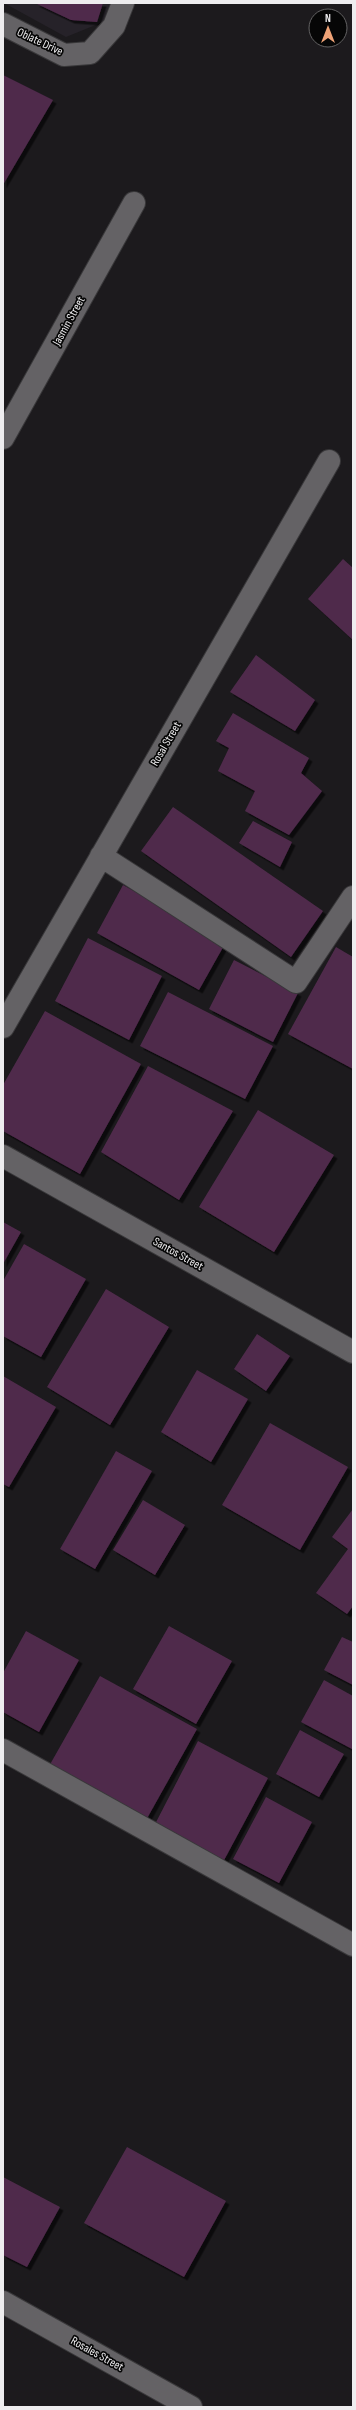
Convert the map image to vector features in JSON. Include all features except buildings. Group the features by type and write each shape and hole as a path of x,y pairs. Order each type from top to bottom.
{"street":[{"name":"Oblate Drive","path":"3,24 64,55 90,53 114,26 123,3"},
{"name":"Jasmin Street","path":"3,438 134,203"},
{"name":"Rosal Street","path":"3,1027 329,461"},
{"path":"102,856 296,982 353,897"},
{"name":"Santos Street","path":"3,1156 353,1352"},
{"path":"3,1750 353,1945"},
{"name":"Rosales Street","path":"3,2302 191,2407"}],"shaded area":[{"path":"4,3 110,3 103,22 66,37"}]}
